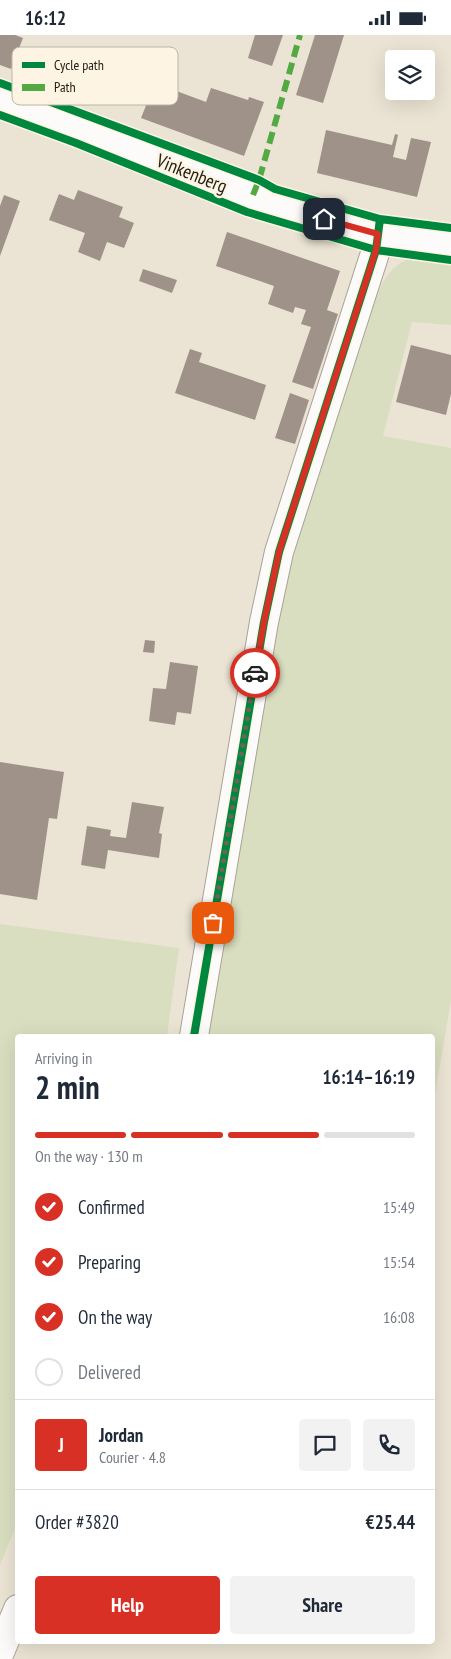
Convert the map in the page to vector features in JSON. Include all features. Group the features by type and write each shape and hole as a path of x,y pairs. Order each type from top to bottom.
{"street":[{"name":"Vinkenberg","path":"0,100 12,105"},
{"name":"Vinkenberg","path":"13,105 306,214 378,234 451,243"},
{"path":"194,1034 264,622 279,552 376,250 378,234"},
{"path":"0,1652 15,1616"}],"green space":[{"path":"413,258 451,263 451,325 412,322 383,436 451,448 451,1001 435,1094 435,1034 205,1034 239,834 295,525 370,307 392,270 405,260"},
{"path":"0,924 179,948 167,1034 15,1034 15,1528 0,1565"}],"building":[{"path":"0,35 15,35 23,38 20,47 12,47 11,69 0,65"},
{"path":"255,35 283,35 272,66 248,58"},
{"path":"315,35 344,35 323,103 296,95"},
{"path":"211,88 248,100 249,97 264,102 244,156 141,118 146,105 178,105 178,92 206,102"},
{"path":"326,130 392,145 395,134 398,135 393,157 406,160 411,138 431,142 417,197 317,173"},
{"path":"78,190 123,207 119,217 134,223 124,248 107,242 100,261 78,252 85,233 49,220 59,194 74,200"},
{"path":"4,195 20,201 0,256 0,206"},
{"path":"227,232 340,271 327,310 338,314 313,389 292,382 311,327 301,324 306,310 295,307 293,313 268,304 274,286 216,266"},
{"path":"143,269 177,280 172,293 139,281"},
{"path":"411,345 451,355 451,394 446,415 396,402"},
{"path":"190,349 202,353 199,362 266,385 255,420 175,393"},
{"path":"290,393 309,400 295,444 275,438"},
{"path":"145,640 155,641 154,653 143,652"},
{"path":"170,662 198,666 191,714 177,712 175,725 149,721 153,688 166,689"},
{"path":"0,762 64,772 57,819 49,818 37,900 0,894"},
{"path":"132,802 164,807 159,833 162,834 159,858 108,850 105,869 81,865 87,826 111,830 110,836 126,838"}],"marked path":[{"path":"253,195 259,180 300,35"}],"cycle path":[{"path":"0,83 12,87"},
{"path":"59,105 259,180 275,189 380,219 451,228"},
{"path":"0,115 76,143 247,212 376,250 451,260"},
{"path":"194,1034 264,622 279,552 376,250 380,219"}],"way so far":[{"path":"213,923 255,673"}],"route":[{"path":"255,673 279,552 376,250 378,234 324,219"}]}
